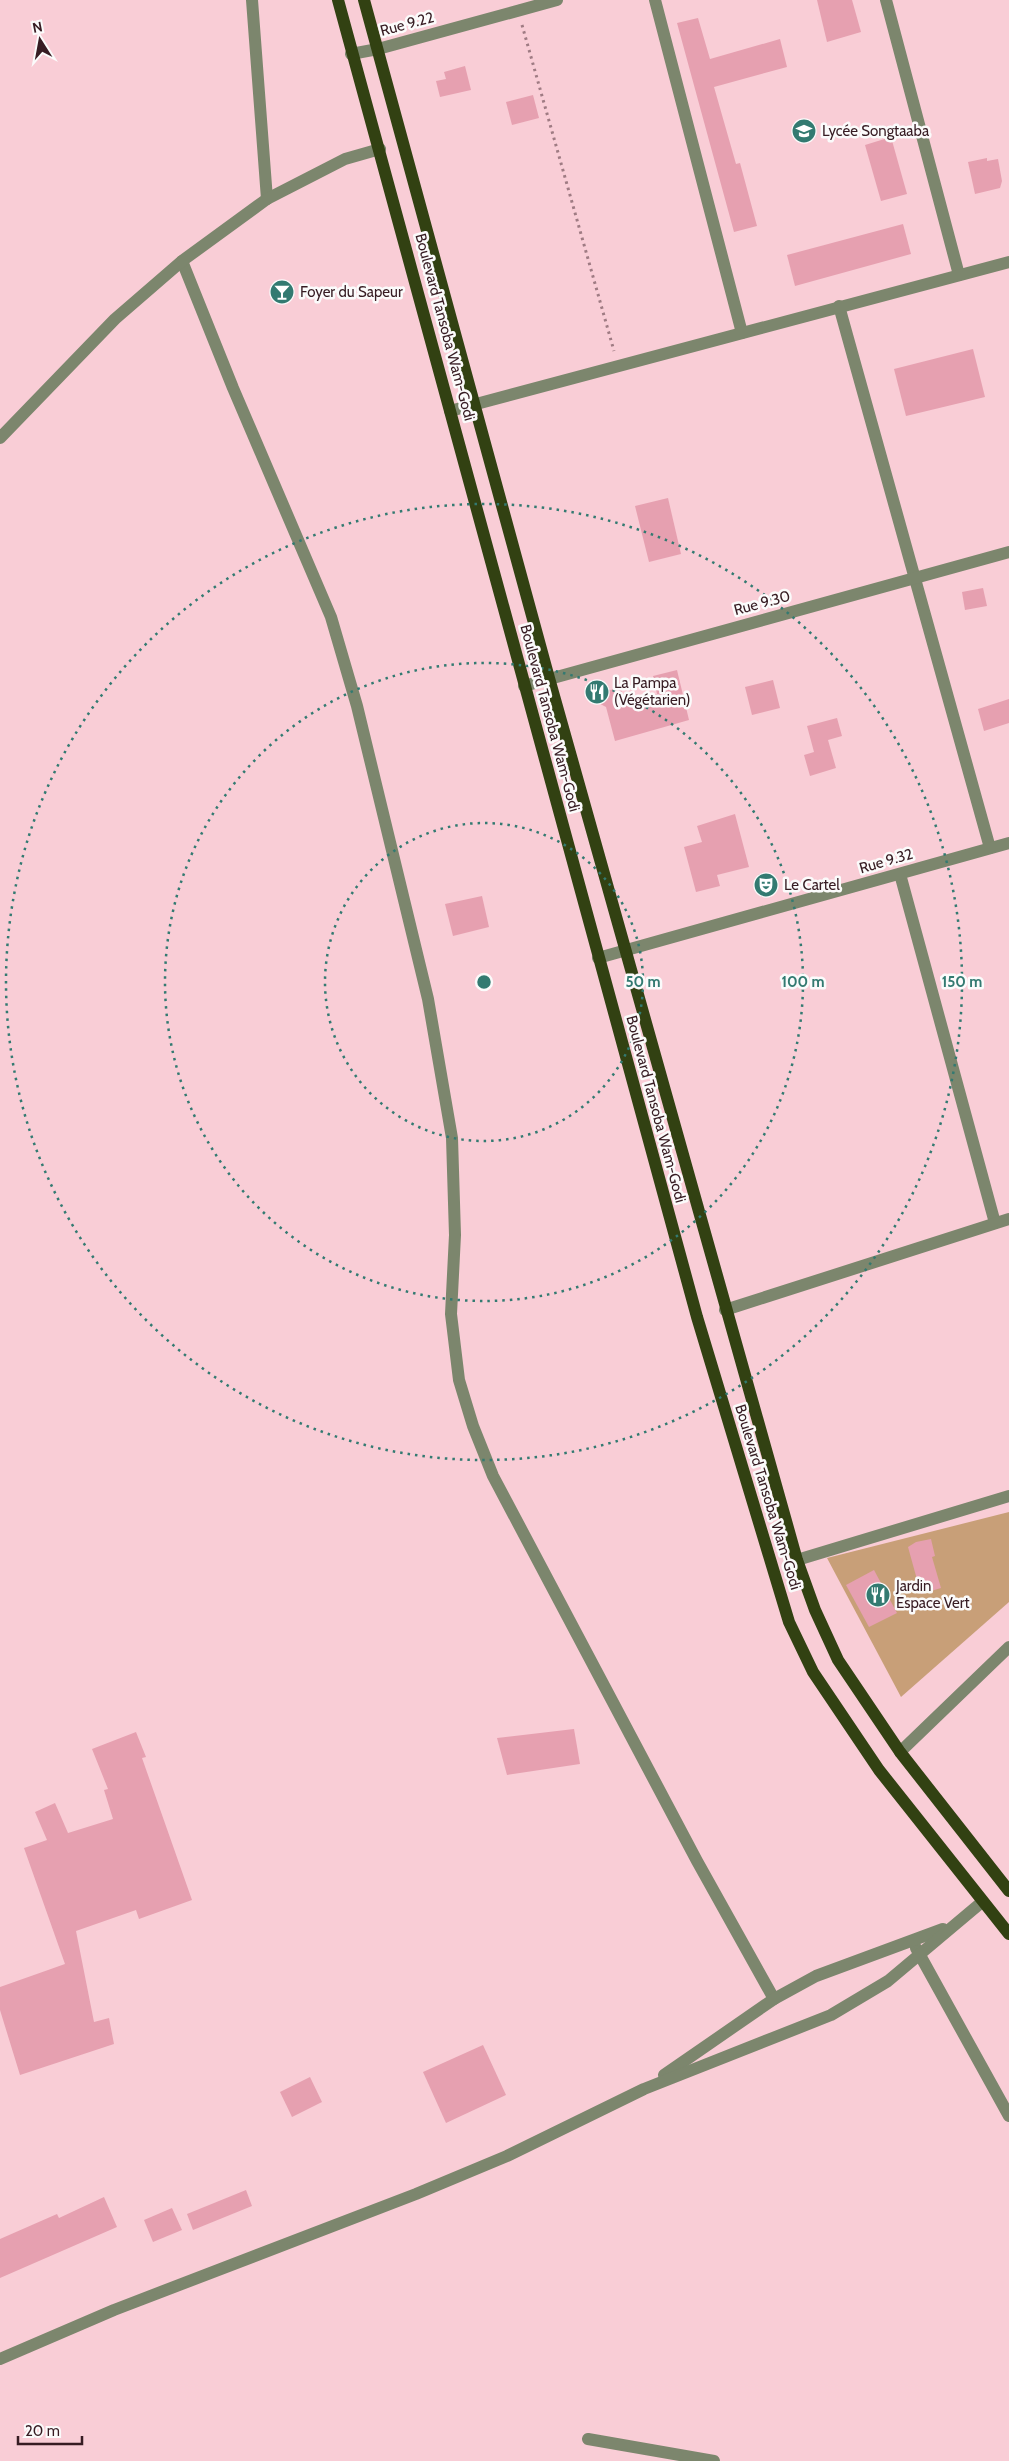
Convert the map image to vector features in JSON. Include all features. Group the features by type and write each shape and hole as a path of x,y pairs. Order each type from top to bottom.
{"main road":[{"name":"Boulevard Tansoba Wam-Godi","path":"338,0 351,54 380,149 524,686 697,1317 789,1622 813,1672 874,1763 1009,1934"},
{"name":"Boulevard Tansoba Wam-Godi","path":"364,0 549,678 725,1310 797,1560 815,1610 838,1660 900,1752 1009,1891"}],"street":[{"path":"252,0 267,199"},
{"name":"Rue 9.22","path":"351,54 378,49 557,0"},
{"path":"655,0 742,333"},
{"path":"886,0 959,275"},
{"path":"0,438 115,319 182,261 267,199 345,159 380,149"},
{"path":"182,261 232,388 331,617 357,706 428,999 452,1138 456,1235 451,1314 460,1380 474,1426 493,1476 697,1861 774,1999"},
{"path":"450,411 1009,262"},
{"path":"839,306 990,848"},
{"name":"Rue 9.30","path":"524,686 1009,552"},
{"name":"Rue 9.32","path":"598,958 1009,843"},
{"path":"900,874 995,1223"},
{"path":"725,1310 1009,1219"},
{"path":"797,1560 1009,1496"},
{"path":"900,1752 1009,1647"},
{"path":"0,2359 114,2310 335,2226 498,2160 644,2089 831,2015 888,1981 982,1902"},
{"path":"644,2089 774,1999 816,1976 950,1927"},
{"path":"912,1942 1009,2116"},
{"path":"588,2439 714,2461"}],"path":[{"path":"518,11 618,366"}],"shaded area":[{"path":"1009,1512 1009,1602 901,1697 827,1558"}],"building":[{"path":"817,0 852,0 861,32 827,42"},
{"path":"698,18 710,59 780,39 787,67 714,87 736,164 740,163 757,226 734,232 677,23"},
{"path":"465,66 471,90 440,97 436,81 446,79 444,72"},
{"path":"533,95 539,118 512,125 506,102"},
{"path":"891,137 907,194 881,201 865,145"},
{"path":"987,158 987,161 998,159 1002,181 1000,188 975,194 968,162"},
{"path":"903,224 911,254 795,286 787,255"},
{"path":"973,349 985,397 906,416 894,369"},
{"path":"668,498 681,554 649,562 635,506"},
{"path":"983,588 987,606 965,610 962,592"},
{"path":"677,670 689,720 615,741 606,707 591,699 600,684 610,690 621,688 624,703 657,694 653,676"},
{"path":"773,680 780,708 752,715 745,687"},
{"path":"1009,699 1009,723 984,731 978,709"},
{"path":"837,718 842,736 828,740 836,768 810,776 804,755 814,752 807,726"},
{"path":"735,814 749,867 717,875 720,886 696,892 684,847 702,842 697,826"},
{"path":"482,896 489,927 453,936 445,904"},
{"path":"931,1539 935,1556 932,1557 941,1588 921,1594 908,1547 916,1542"},
{"path":"874,1570 897,1613 869,1627 846,1585"},
{"path":"574,1729 580,1764 507,1775 497,1738"},
{"path":"136,1732 146,1757 142,1758 192,1900 139,1919 136,1910 76,1931 94,2022 109,2018 114,2044 20,2075 0,2010 0,1987 65,1964 24,1848 47,1840 35,1812 55,1803 68,1833 113,1819 104,1790 108,1789 92,1749"},
{"path":"483,2045 506,2095 446,2123 423,2072"},
{"path":"310,2077 322,2102 292,2117 280,2092"},
{"path":"246,2190 252,2206 193,2230 187,2214"},
{"path":"104,2197 117,2227 0,2278 0,2239 57,2214 59,2218"},
{"path":"172,2208 182,2230 153,2242 144,2220"}],"place":[{"name":"Lycée Songtaaba","path":"804,131"},
{"name":"Foyer du Sapeur","path":"282,292"},
{"name":"La Pampa (Végétarien)","path":"597,692"},
{"name":"Le Cartel","path":"766,885"},
{"name":"Jardin Espace Vert","path":"878,1595"}]}
